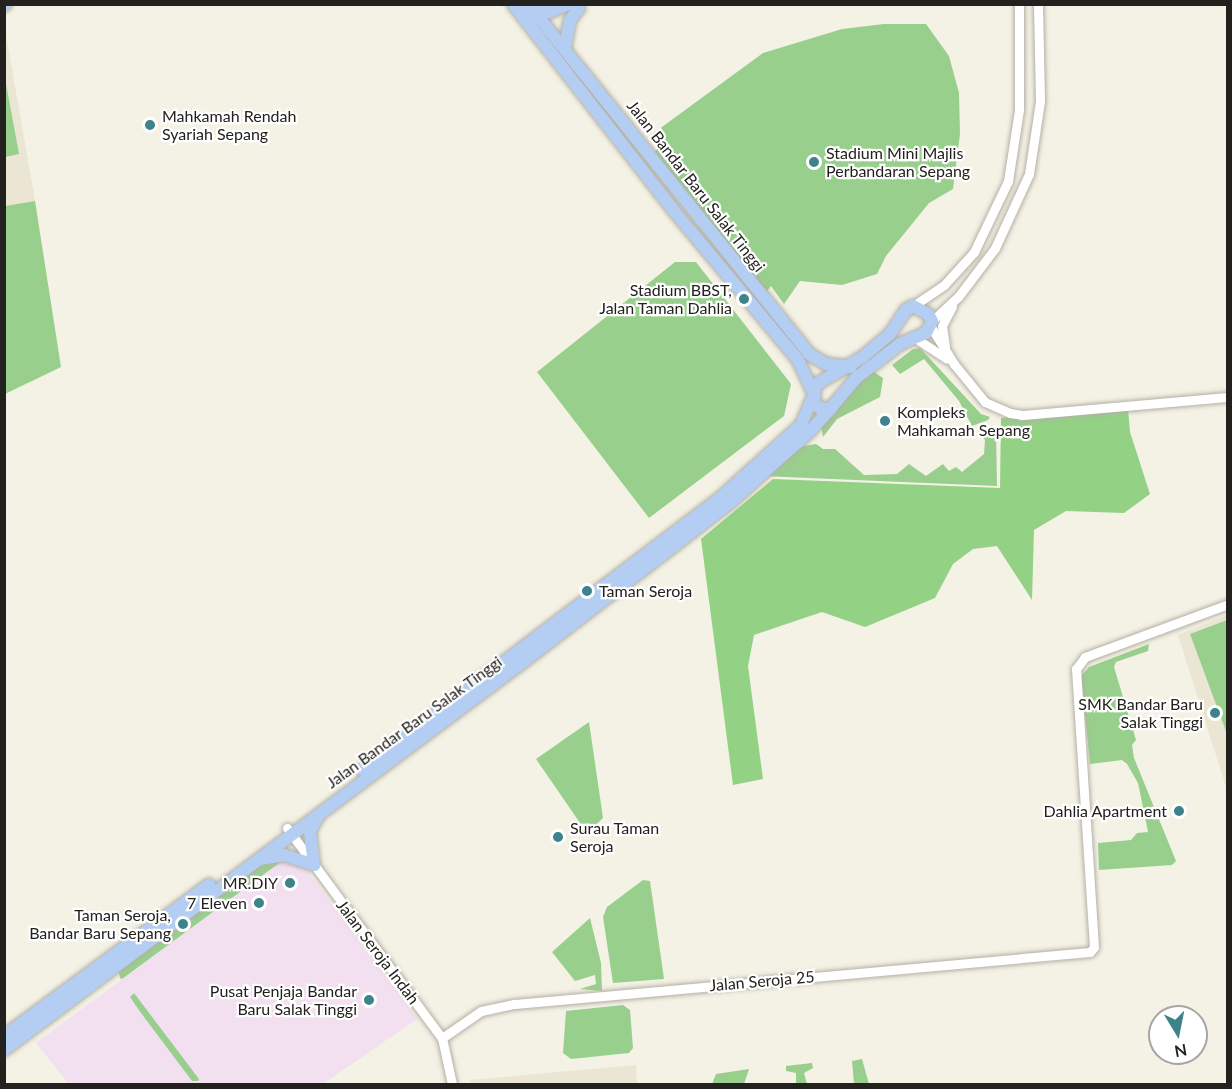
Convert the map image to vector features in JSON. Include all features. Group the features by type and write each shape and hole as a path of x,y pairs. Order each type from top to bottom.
{"main road":[{"name":"Jalan Bandar Baru Salak Tinggi","path":"4,1036 289,830 718,500 801,426 812,394 798,360 631,156 513,4"},
{"name":"Jalan Bandar Baru Salak Tinggi","path":"530,6 646,146 809,354 826,364 851,367"},
{"path":"530,6 549,12 574,6 565,48"},
{"path":"631,156 646,146"},
{"path":"831,408 821,409 812,394 821,381 851,367 890,334 902,314 913,306 922,309 931,324"},
{"name":"Jalan Bandar Baru Salak Tinggi","path":"4,1050 254,861 289,830 325,807 523,662 730,502 831,408 856,378 900,344 915,338 931,324"},
{"path":"254,861 284,855 314,865 310,831 325,807"}],"street":[{"path":"913,306 944,285 974,252 1008,181 1019,110 1019,4"},
{"path":"1038,4 1040,100 1029,174 995,248 958,297 931,324 954,364 985,402 1022,415 1227,397"},
{"path":"946,352 942,326 958,297"},
{"path":"915,338 930,344 954,364"},
{"name":"Jalan Seroja 25","path":"442,1038 481,1011 515,1004 1090,952 1094,947 1076,669 1085,657 1227,604"},
{"name":"Jalan Seroja Indah","path":"289,830 442,1038 452,1084"}],"shaded area":[{"path":"4,23 35,201 5,206"},
{"name":"SMK Bandar Baru Salak Tinggi","path":"1227,615 1227,790 1178,635"},
{"path":"280,862 304,867 417,1019 323,1084 69,1084 36,1043"},
{"path":"636,1065 637,1084 471,1084 470,1080"}],"green space":[{"name":"Stadium Mini Majlis Perbandaran Sepang","path":"884,24 926,24 949,56 959,93 960,134 953,189 929,203 886,256 877,274 842,285 800,281 784,304 771,286 765,294 654,153 659,146 651,135 763,53 842,29"},
{"path":"4,73 19,154 5,157 4,157"},
{"path":"35,201 61,367 5,394 5,206"},
{"path":"675,262 696,262 791,384 784,416 649,518 537,372"},
{"path":"920,348 981,414 990,417 988,420 972,426 959,401 924,359 900,374 892,365 913,349"},
{"path":"871,370 883,378 880,397 837,419 823,437 821,426"},
{"path":"1128,409 1130,432 1150,494 1124,513 1066,511 1034,530 1032,600 997,546 973,549 953,564 935,598 865,627 822,612 754,635 748,666 763,779 733,785 701,539 773,479 1000,488 1001,418"},
{"path":"987,425 996,429 997,486 762,476 803,446 816,444 823,449 835,449 864,475 897,474 909,464 926,476 943,464 949,471 956,467 962,472 984,454 985,440 978,431"},
{"path":"1227,620 1227,734 1190,634"},
{"path":"1149,644 1148,651 1116,662 1114,667 1136,740 1132,745 1134,758 1176,861 1172,865 1099,870 1098,843 1131,840 1137,833 1148,832 1138,783 1127,764 1122,760 1090,764 1081,676 1089,667"},
{"path":"589,722 603,818 587,833 536,759"},
{"path":"286,858 122,979 120,978 118,969 172,928 181,932 189,925 186,917 267,861"},
{"path":"643,880 650,881 664,979 613,983 603,917 607,907"},
{"path":"590,918 601,963 602,991 580,989 596,984 595,975 575,981 552,952"},
{"path":"134,993 199,1079 198,1081 192,1081 141,1013 130,997"},
{"path":"623,1005 630,1010 633,1048 629,1053 571,1059 563,1053 566,1011"},
{"path":"862,1059 869,1084 854,1084 852,1061"},
{"path":"812,1063 813,1068 804,1073 807,1084 796,1084 796,1073 786,1071 786,1066"},
{"path":"749,1069 744,1084 712,1084 716,1074"}],"place":[{"name":"Mahkamah Rendah Syariah Sepang","path":"150,125"},
{"name":"Stadium Mini Majlis Perbandaran Sepang","path":"814,162"},
{"name":"Stadium BBST, Jalan Taman Dahlia","path":"744,299"},
{"name":"Kompleks Mahkamah Sepang","path":"885,421"},
{"name":"Taman Seroja","path":"587,591"},
{"name":"SMK Bandar Baru Salak Tinggi","path":"1215,713"},
{"name":"Dahlia Apartment","path":"1179,811"},
{"name":"Surau Taman Seroja","path":"558,837"},
{"name":"MR.DIY","path":"290,883"},
{"name":"7 Eleven","path":"259,903"},
{"name":"Taman Seroja, Bandar Baru Sepang","path":"183,924"},
{"name":"Pusat Penjaja Bandar Baru Salak Tinggi","path":"369,1000"}]}
